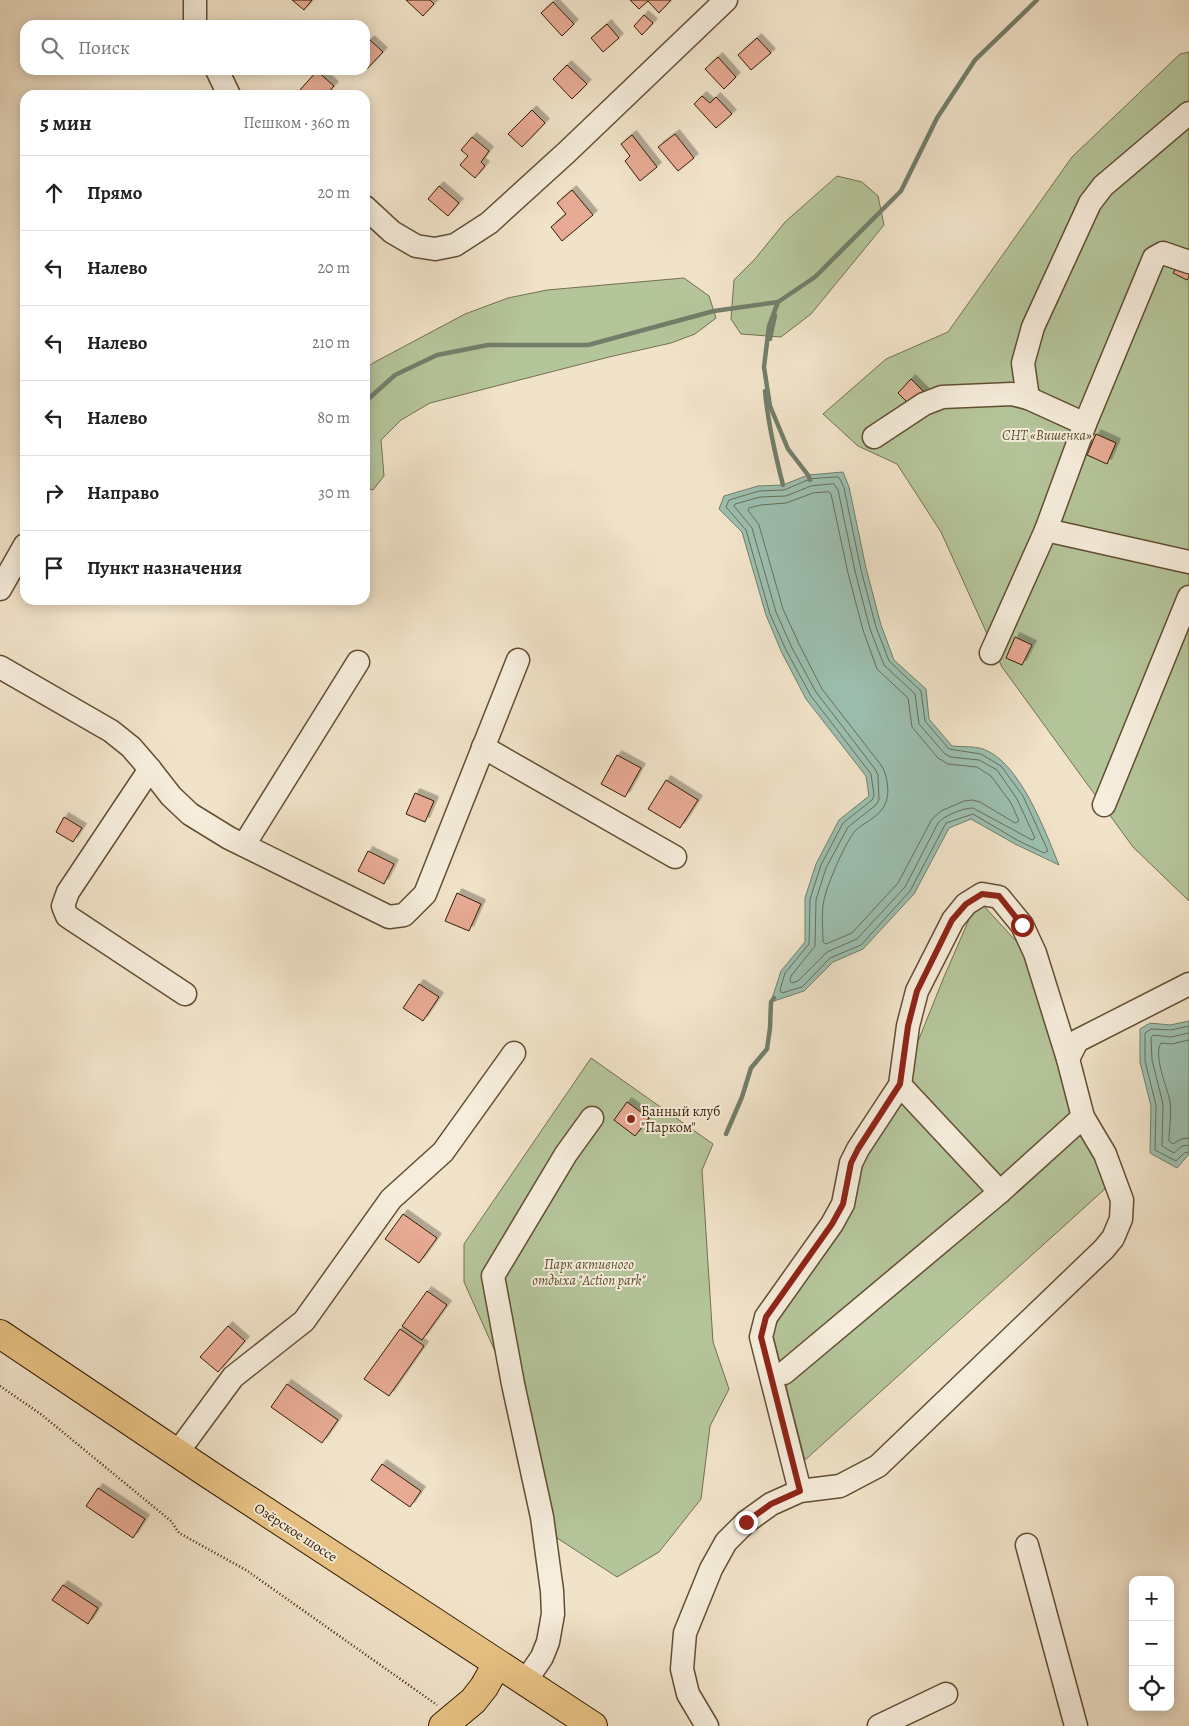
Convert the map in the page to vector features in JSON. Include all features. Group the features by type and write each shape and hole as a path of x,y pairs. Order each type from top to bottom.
{"main road":[{"name":"Озёрское шоссе","path":"0,1334 177,1453 594,1726"},
{"path":"449,1721 473,1701 484,1687 497,1664"}],"street":[{"path":"195,0 195,20"},
{"path":"370,212 392,232 416,246 435,249 455,245 489,223 726,0"},
{"path":"219,75 226,90"},
{"path":"1028,398 1023,363 1033,328 1090,203 1103,186 1189,113"},
{"path":"991,653 1046,530 1084,424 1154,258 1163,253 1189,262"},
{"path":"874,437 924,404 942,397 1012,394 1028,398 1084,424"},
{"path":"1046,530 1189,562"},
{"path":"0,589 20,554"},
{"path":"1104,805 1189,597"},
{"path":"0,666 111,731 131,748 171,796 190,814 244,845 389,917 404,915 425,894 518,660"},
{"path":"244,845 358,662"},
{"path":"483,747 676,857"},
{"path":"150,769 68,892 63,906 67,916 185,994"},
{"path":"707,1726 688,1694 682,1669 685,1633 711,1569 726,1542 746,1522 771,1504 800,1491 840,1486 878,1466 1104,1249 1114,1238 1121,1219 1122,1200 1105,1154 1083,1117 1068,1059 1035,953 1022,925 999,896 982,894 966,904 952,920 917,991 908,1026 900,1084 851,1163 843,1204 832,1224 766,1317 761,1337 800,1491"},
{"path":"1068,1059 1077,1041 1189,984"},
{"path":"177,1453 233,1376 304,1321 391,1199 443,1152 514,1053"},
{"path":"900,1084 1000,1192"},
{"path":"784,1373 1000,1192 1083,1117"},
{"path":"525,1682 542,1657 548,1642 553,1614 552,1591 542,1517 513,1384 493,1276 566,1154 592,1118"},
{"path":"1028,1545 1076,1726"},
{"path":"888,1721 946,1694"},
{"path":"888,1721 920,1726"}],"path":[{"path":"0,1386 42,1415 172,1521 179,1534 246,1570 449,1721"}],"green space":[{"name":"СНТ «Вишенка»","path":"1189,52 1189,901 1133,847 1002,667 941,532 897,464 858,446 823,414 886,359 948,332 1072,157 1180,54"},
{"path":"837,176 862,182 878,196 884,225 811,314 781,337 741,334 731,319 734,280 755,259 785,222"},
{"path":"684,278 709,296 716,318 695,334 671,343 430,403 401,420 381,440 384,476 373,490 370,489 370,365 465,314 508,298 547,290"},
{"path":"983,905 1027,953 1116,1179 805,1460 772,1331 821,1245 900,1086 971,915"},
{"name":"Парк активного отдыха \"Action park\"","path":"591,1058 713,1144 702,1170 713,1342 729,1389 710,1426 701,1499 659,1552 617,1577 557,1538 536,1443 464,1282 464,1244"}],"water":[{"path":"843,472 849,487 866,568 881,625 894,660 926,689 929,719 952,746 983,749 996,756 1009,768 1030,799 1059,865 1015,844 971,819 949,828 914,894 863,949 833,962 804,991 771,1002 781,971 805,942 805,898 816,864 839,820 869,796 866,776 806,699 782,653 766,615 742,532 719,509 724,496 758,486 783,485 808,475"},
{"path":"1189,1021 1189,1154 1177,1168 1150,1153 1151,1106 1140,1062 1140,1029 1150,1023 1170,1025"}],"building":[{"path":"292,0 312,0 304,10"},
{"path":"406,0 430,0 434,4 423,16"},
{"path":"630,0 671,0 659,13 648,1 639,9"},
{"path":"553,2 574,24 562,36 541,13"},
{"path":"644,15 653,23 642,35 634,26"},
{"path":"607,24 619,38 603,52 591,38"},
{"path":"757,38 771,53 751,70 738,55"},
{"path":"370,40 383,52 370,66"},
{"path":"718,57 736,77 724,89 705,69"},
{"path":"567,65 587,84 572,99 553,79"},
{"path":"313,75 322,75 334,86 330,90 300,90"},
{"path":"702,96 710,103 716,97 732,114 716,128 694,104"},
{"path":"532,110 545,123 522,147 508,134"},
{"path":"675,134 694,158 678,171 658,147"},
{"path":"632,135 657,167 640,181 625,161 630,156 621,144"},
{"path":"472,137 489,151 481,162 485,166 475,178 460,165 468,156 461,150"},
{"path":"439,186 459,203 448,216 428,199"},
{"path":"572,190 593,215 562,241 551,227 566,214 557,203"},
{"path":"1179,263 1189,268 1187,280 1173,273"},
{"path":"911,379 925,393 911,406 898,393"},
{"path":"1096,434 1116,443 1107,464 1087,455"},
{"path":"1015,637 1032,645 1022,665 1006,658"},
{"path":"617,755 641,768 625,797 601,784"},
{"path":"666,780 698,800 680,828 648,809"},
{"path":"415,793 434,801 425,822 406,814"},
{"path":"64,817 82,828 73,842 56,832"},
{"path":"368,851 394,864 384,884 358,871"},
{"path":"457,893 481,904 469,931 445,921"},
{"path":"419,984 439,997 423,1021 403,1008"},
{"name":"Банный клуб \"Парком\"","path":"627,1102 649,1118 635,1136 614,1120"},
{"path":"403,1214 437,1238 419,1263 385,1239"},
{"path":"427,1291 447,1305 422,1340 402,1326"},
{"path":"228,1326 245,1341 218,1372 200,1357"},
{"path":"400,1329 424,1346 389,1396 364,1379"},
{"path":"287,1384 338,1420 322,1443 271,1407"},
{"path":"382,1464 421,1491 410,1507 371,1480"},
{"path":"98,1488 145,1519 133,1538 86,1506"},
{"path":"63,1585 98,1608 88,1624 52,1600"}],"waterway":[{"path":"370,398 395,375 437,355 488,345 588,345 714,311 778,302 815,277 901,191 937,118 975,60 1037,0"},
{"path":"778,302 769,326 764,367 770,406 788,449 810,480"},
{"path":"770,339 775,315"},
{"path":"765,391 772,439 783,485"},
{"path":"726,1134 742,1097 751,1068 767,1049 771,1002 774,998"}],"place":[{"name":"Банный клуб \"Парком\"","path":"631,1119"}],"route":[{"path":"746,1522 771,1504 800,1491 761,1337 766,1317 832,1224 843,1204 851,1163 900,1084 908,1026 917,991 952,920 966,904 982,894 999,896 1022,925"}]}
